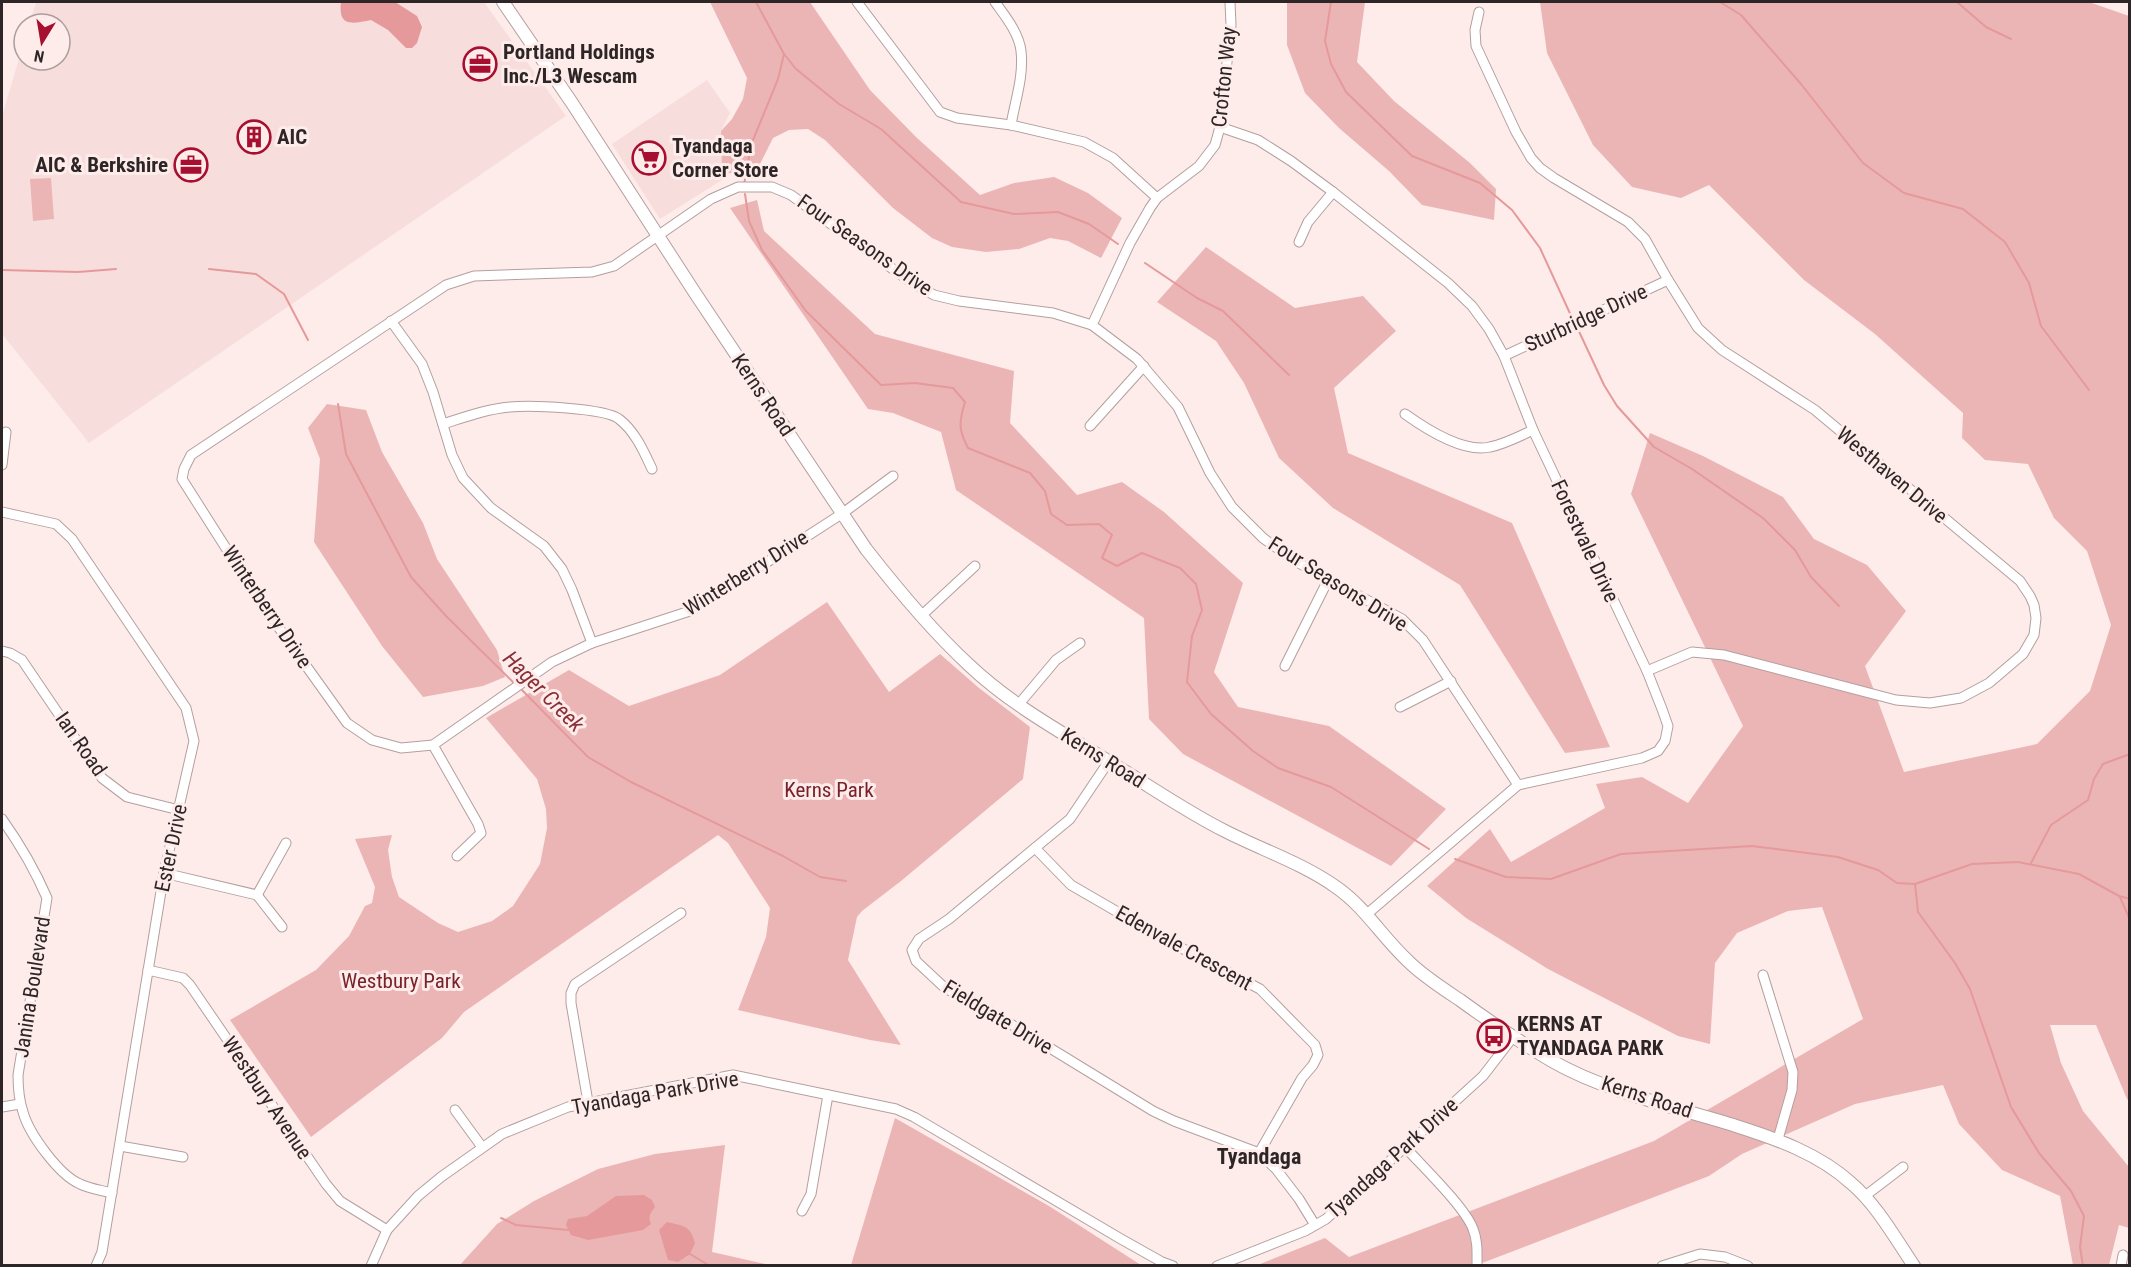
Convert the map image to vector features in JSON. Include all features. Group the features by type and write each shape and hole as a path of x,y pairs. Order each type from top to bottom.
{"street":[{"name":"Kerns Road","path":"503,2 866,549 921,616 971,668 1019,704 1225,831 1314,873 1336,887 1367,914 1408,962 1446,991 1555,1063 1589,1078 1778,1139 1815,1157 1850,1181 1865,1196 1914,1266"},
{"path":"857,2 940,112 957,118 1011,125 1084,142 1113,158 1157,198"},
{"path":"995,2 1010,24 1021,49 1021,74 1011,125"},
{"name":"Crofton Way","path":"1092,325 1130,243 1157,198 1199,166 1215,145 1220,127 1231,25 1230,2"},
{"name":"Westhaven Drive","path":"1479,12 1475,30 1476,46 1501,104 1531,158 1554,178 1628,222 1646,239 1698,328 1722,350 1815,410 2020,581 2034,605 2036,618 2034,635 2024,654 1989,683 1961,698 1930,703 1896,700 1724,655 1692,652 1647,671"},
{"name":"Forestvale Drive","path":"1220,127 1258,140 1291,160 1448,283 1472,306 1484,322 1504,356 1533,430 1647,671 1668,726 1665,741 1658,751 1642,758 1518,785 1367,914"},
{"name":"Four Seasons Drive","path":"658,237 711,199 738,187 772,187 791,195 908,280 934,295 959,301 1053,313 1092,325 1144,366 1178,407 1210,473 1232,507 1263,538 1295,561 1402,619 1423,639 1518,785"},
{"path":"1299,242 1308,222 1333,192"},
{"name":"Winterberry Drive","path":"658,237 614,266 592,272 474,276 446,285 191,455 182,479 259,600 347,723 372,740 401,748 433,745 552,663 592,644 693,610 843,513 893,476"},
{"name":"Sturbridge Drive","path":"1504,356 1668,280"},
{"path":"391,321 422,364 452,455 463,478 491,508 544,546 562,569 592,644"},
{"path":"1090,426 1144,366"},
{"path":"443,424 478,413 511,407 603,411 619,418 632,432 652,469"},
{"path":"1405,414 1424,428 1465,446 1489,448 1533,430"},
{"path":"2,465 6,432"},
{"name":"Ester Drive","path":"2,512 56,524 72,539 186,708 194,741 164,873 102,1252 96,1266"},
{"path":"921,616 975,566"},
{"path":"1285,666 1328,580"},
{"path":"1019,704 1056,660 1080,643"},
{"name":"Ian Road","path":"2,651 10,652 22,660 102,778 128,797 180,810"},
{"path":"1400,707 1451,681"},
{"path":"433,745 481,833 457,856"},
{"name":"Fieldgate Drive","path":"1109,761 1070,819 949,919 919,939 912,950 916,961 946,989 972,1001 1153,1111 1258,1153 1276,1169 1315,1225"},
{"name":"Janina Boulevard","path":"2,819 24,853 47,898 18,1076 23,1115 31,1131 67,1176 79,1184 112,1193"},
{"path":"257,895 286,843"},
{"name":"Edenvale Crescent","path":"1035,848 1071,885 1166,940 1260,989 1315,1045 1318,1055 1313,1065 1302,1078 1258,1153"},
{"path":"164,873 257,895 282,927"},
{"path":"588,1102 571,1002 571,993 575,984 681,913"},
{"name":"Westbury Avenue","path":"148,970 183,978 190,985 326,1184 340,1201 387,1230"},
{"path":"1763,975 1793,1072 1792,1090 1778,1139"},
{"name":"Tyandaga Park Drive","path":"1218,1266 1315,1225 1339,1209 1483,1076 1513,1037"},
{"name":"Tyandaga Park Drive","path":"371,1266 387,1230 418,1196 502,1134 546,1115 588,1102 733,1075 896,1109 942,1131 1121,1239 1173,1266"},
{"path":"802,1211 811,1194 828,1095"},
{"path":"2,1107 20,1104"},
{"path":"455,1110 482,1147"},
{"path":"120,1146 183,1157"},
{"path":"1405,1147 1473,1227 1478,1244 1477,1266"},
{"path":"1865,1196 1903,1167"},
{"path":"1662,1266 1700,1254 1725,1257 1748,1266"},
{"path":"2121,1266 2123,1255"}],"shaded area":[{"path":"341,2 395,2 417,16 422,27 417,43 412,48 406,48 388,30 371,20 352,23 344,20"},
{"path":"484,2 566,116 89,443 2,334 2,116 15,72 72,72 72,12 33,12 36,3"},
{"path":"707,80 730,113 721,131 722,180 660,219 612,144"},
{"path":"644,1195 652,1200 655,1207 650,1215 651,1224 643,1230 588,1240 571,1235 566,1225 568,1219 587,1216 616,1196"},
{"path":"667,1222 686,1227 695,1243 690,1254 678,1262 668,1260 659,1230"}],"green space":[{"path":"710,2 810,2 870,90 916,137 980,195 1014,183 1054,177 1088,193 1122,218 1101,258 1068,241 1050,238 1019,249 986,252 952,247 932,238 893,208 825,140 808,129 789,130 773,138 757,170 722,174 721,131 732,119 743,99 747,78"},
{"path":"1287,2 1365,2 1357,62 1394,101 1470,163 1496,189 1494,220 1422,205 1305,93 1287,45"},
{"path":"1540,2 2089,2 2129,16 2129,1101 2096,1025 2050,1025 2061,1063 2083,1111 2129,1167 2129,1228 2119,1225 2109,1265 2073,1265 2060,1196 2002,1170 1959,1124 1943,1085 1855,1104 1742,1154 1709,1176 1477,1265 1255,1266 1325,1238 1349,1257 1654,1141 1863,1019 1822,907 1788,911 1737,933 1715,963 1710,1044 1678,1036 1548,969 1466,918 1427,886 1490,829 1511,862 1605,808 1596,784 1642,777 1688,803 1743,726 1631,494 1650,433 1703,456 1783,497 1814,539 1867,565 1906,611 1865,666 1904,772 2037,744 2090,691 2111,625 2087,551 2054,518 2028,464 1985,460 1962,438 1963,413 1875,334 1804,280 1709,185 1681,198 1632,187 1593,145 1547,53"},
{"path":"51,178 54,219 33,221 30,179"},
{"path":"757,200 764,231 875,334 1014,371 1010,423 1077,495 1122,482 1164,512 1243,583 1214,672 1238,707 1329,726 1446,809 1391,866 1183,754 1149,719 1144,618 956,490 941,432 893,413 868,409 730,208"},
{"path":"1206,247 1295,308 1363,296 1396,331 1334,388 1348,453 1512,523 1610,747 1565,753 1460,585 1333,508 1279,458 1244,383 1216,341 1157,302"},
{"path":"327,404 366,410 382,452 423,523 437,559 497,650 505,677 483,686 423,697 382,646 314,542 320,459 308,428"},
{"path":"827,602 889,692 940,654 979,688 1030,727 1023,779 857,917 848,960 901,1045 738,1010 766,937 770,908 728,843 718,835 464,1012 442,1038 311,1137 230,1020 316,970 349,936 365,906 372,903 375,887 355,839 392,835 388,850 392,877 399,897 438,923 458,932 492,921 513,906 540,864 547,828 546,809 537,779 486,718 569,670 629,706 720,675"},
{"path":"895,1118 1049,1206 1141,1265 851,1265"},
{"path":"725,1145 712,1252 770,1265 459,1266 497,1224 534,1201 598,1169 655,1154"}],"waterway":[{"path":"756,2 784,54 796,69 839,104 881,129 961,202 1014,214 1058,212 1089,224 1118,244"},
{"path":"1331,2 1325,41 1331,64 1346,92 1412,156 1480,183 1512,210 1540,248 1573,320"},
{"path":"1720,2 1741,15 1801,84 1863,163 1904,193 1963,209 2005,242 2029,283 2041,326 2089,390"},
{"path":"1957,2 1986,27 2011,39"},
{"path":"744,185 751,145 778,79 784,54"},
{"path":"745,194 749,221 762,250 806,311 881,385 915,383 953,388 965,402 960,425 968,448 1030,473 1045,491 1051,514 1067,525 1099,524 1112,535 1102,558 1117,566 1142,553 1180,568 1196,584 1202,610 1192,636 1187,682 1211,714 1253,751 1278,768 1331,787 1429,849"},
{"path":"1145,263 1197,298 1223,311 1289,375"},
{"name":"Hager Creek","path":"2,270 78,272 116,269"},
{"name":"Hager Creek","path":"209,269 256,274 284,294 308,340"},
{"path":"1576,325 1604,385 1617,406 1654,447 1692,469 1763,518 1795,550 1811,577 1839,606"},
{"name":"Hager Creek","path":"338,404 346,454 411,577 446,616 515,684"},
{"name":"Hager Creek","path":"520,688 588,757 631,782 783,856 820,877 846,881"},
{"path":"2031,863 2051,825 2088,800 2094,779 2103,764 2130,754"},
{"path":"1455,859 1506,877 1551,879 1621,854 1752,846 1838,857 1878,870 1897,883 1915,884 1972,864 2018,862 2079,874 2119,896 2130,899"},
{"path":"1915,884 1918,912 1955,963 1970,989 2011,1107 2039,1153 2071,1191 2084,1216 2080,1247 2083,1266"},
{"path":"2120,897 2130,920"},
{"path":"501,1218 516,1225 568,1230"},
{"path":"690,1254 710,1266"}],"place":[{"name":"Portland Holdings Inc./L3 Wescam","path":"480,64"},
{"name":"AIC","path":"254,137"},
{"name":"Tyandaga Corner Store","path":"649,158"},
{"name":"AIC & Berkshire","path":"191,165"},
{"name":"KERNS AT TYANDAGA PARK","path":"1494,1036"}],"district":[{"name":"Tyandaga","path":"1259,1156"}],"park label":[{"name":"Kerns Park","path":"829,790"},
{"name":"Westbury Park","path":"401,981"}]}
